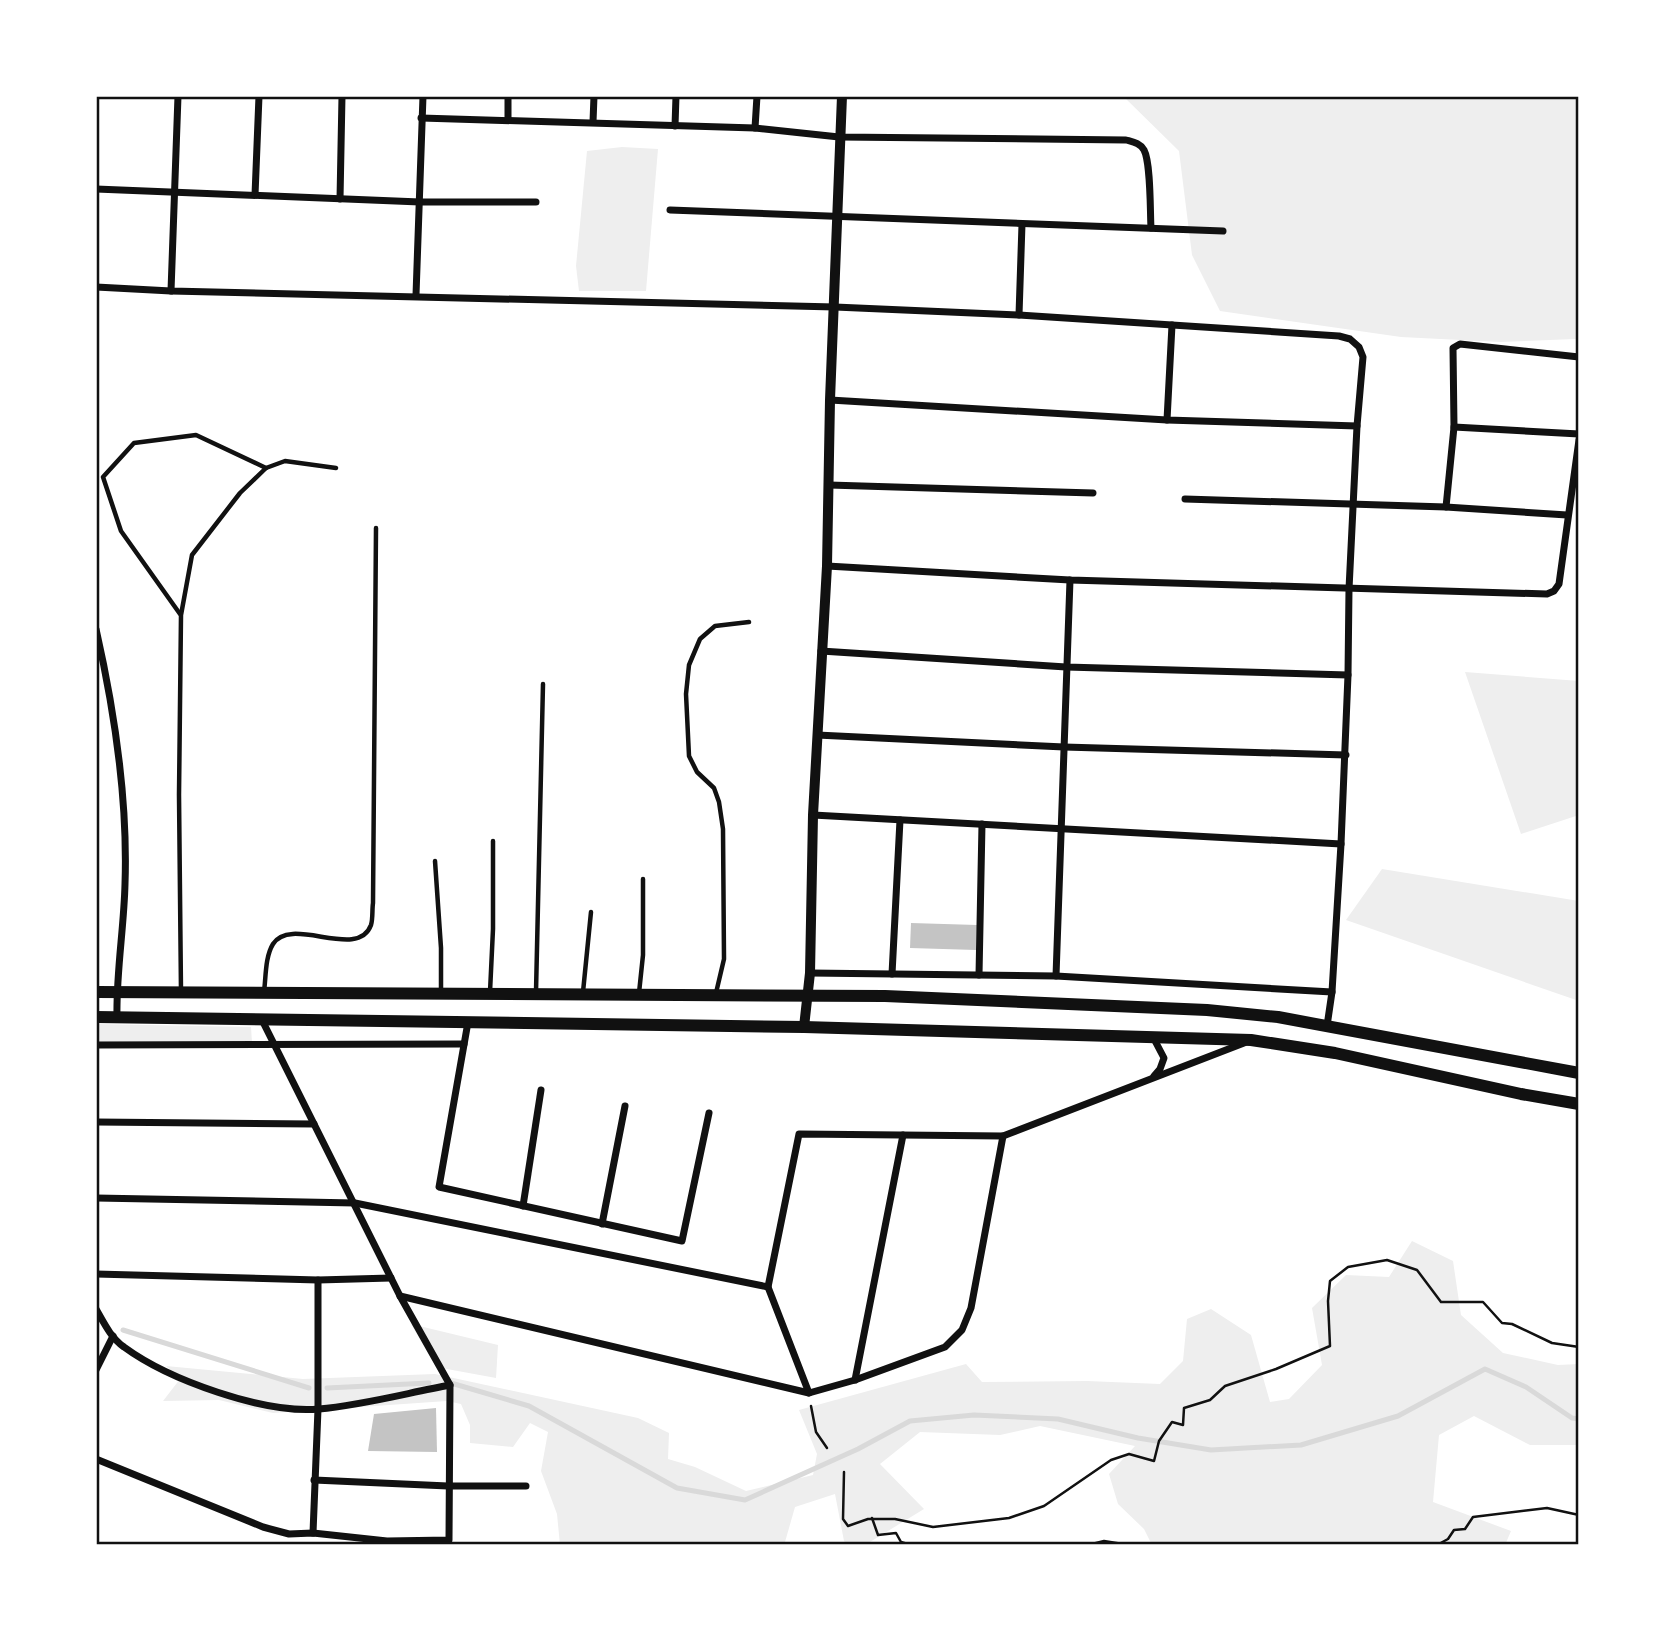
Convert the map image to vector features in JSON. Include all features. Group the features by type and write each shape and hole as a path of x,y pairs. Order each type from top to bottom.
{"main road":[{"path":"96,992 807,995 1207,1010 1278,1017 1579,1073"},
{"path":"96,1017 804,1027 1251,1040 1296,1045 1579,1104"}],"street":[{"path":"171,291 178,96"},
{"path":"255,195 259,96"},
{"path":"340,200 342,96"},
{"path":"416,295 423,96"},
{"path":"508,120 509,96"},
{"path":"593,122 594,96"},
{"path":"675,126 676,96"},
{"path":"755,128 757,96"},
{"path":"804,1027 810,973 813,815 827,566 830,400 842,96"},
{"path":"421,118 755,128 839,137 1126,140 1136,142 1144,151 1151,228"},
{"path":"96,189 173,190 340,200 536,202"},
{"path":"670,211 1223,232"},
{"path":"1019,315 1022,223"},
{"path":"96,287 835,307 1019,315 1339,336 1350,339 1359,346 1363,357 1349,589 1346,755 1332,992 1327,1026"},
{"path":"1167,420 1172,325"},
{"path":"1446,507 1454,427 1453,348 1460,344 1579,358"},
{"path":"830,400 1167,420 1357,426"},
{"path":"1454,427 1579,434"},
{"path":"827,566 1070,580 1547,594 1554,591 1559,584 1579,440"},
{"path":"829,485 1093,493"},
{"path":"1185,499 1446,507 1567,515"},
{"path":"1056,976 1070,580"},
{"path":"96,629 111,695 121,768 125,883 117,1017"},
{"path":"821,651 1066,667 1348,675"},
{"path":"817,735 1064,747 1346,755"},
{"path":"813,815 1341,844"},
{"path":"892,974 900,820"},
{"path":"979,975 982,824"},
{"path":"810,973 1056,976 1332,992"},
{"path":"96,1459 263,1527 289,1534 313,1533 387,1541 449,1539 450,1385 400,1296 262,1020"},
{"path":"468,1021 439,1187 682,1241 709,1113"},
{"path":"1153,1037 1164,1058 1153,1078"},
{"path":"809,1393 768,1287 799,1134 1003,1136 1251,1040"},
{"path":"96,1045 464,1044"},
{"path":"523,1206 541,1090"},
{"path":"602,1224 625,1106"},
{"path":"96,1122 314,1124"},
{"path":"855,1380 903,1135"},
{"path":"400,1296 809,1393 855,1380 945,1346 957,1337 966,1324 971,1308 1003,1136"},
{"path":"96,1198 355,1203 768,1287"},
{"path":"96,1274 318,1280 391,1278"},
{"path":"313,1533 313,1480 318,1409 318,1280"},
{"path":"96,1309 113,1336 126,1349 156,1366 209,1389 256,1404 318,1409 450,1385"},
{"path":"96,1370 113,1336"},
{"path":"313,1480 448,1486 526,1486"}],"lane":[{"path":"181,615 121,531 103,477 134,443 196,435 266,468"},
{"path":"181,992 181,615 192,555 240,493 266,468 285,461 336,468"},
{"path":"264,992 269,951 274,941 282,935 349,940 365,933 371,925 376,528"},
{"path":"715,994 724,959 723,829 714,788 697,772 690,756 686,694 689,665 700,639 715,626 749,622"},
{"path":"536,993 543,684"},
{"path":"490,993 493,841"},
{"path":"435,861 441,993"},
{"path":"639,993 643,955 643,879"},
{"path":"583,993 591,912"}],"path":[{"path":"844,1472 843,1519 848,1526 872,1518 895,1519 933,1527 1009,1518 1044,1506 1111,1460 1129,1454 1154,1461 1159,1441 1172,1422 1183,1424 1184,1408 1210,1400 1225,1386 1276,1369 1330,1346 1330,1281 1348,1267 1387,1260 1417,1270 1441,1302 1483,1302 1502,1323 1512,1324 1552,1343 1579,1347"},
{"path":"809,1393 816,1432 827,1448"},
{"path":"1437,1545 1448,1539 1454,1530 1465,1529 1473,1517 1547,1508 1579,1515"},
{"path":"872,1518 878,1535 896,1533 901,1542 911,1545"},
{"path":"1088,1545 1104,1541 1129,1545"}],"shaded area":[{"path":"1123,96 1579,96 1579,341 1500,342 1401,337 1220,311 1192,255 1179,151"},
{"path":"622,147 658,149 646,291 579,291 576,266 587,151"},
{"path":"1465,672 1579,681 1579,815 1521,834"},
{"path":"1382,869 1579,901 1579,1001 1346,920"},
{"path":"96,1024 251,1027 252,1043 96,1042"},
{"path":"1412,1241 1453,1261 1461,1315 1503,1353 1558,1365 1579,1364 1579,1445 1530,1445 1474,1416 1439,1435 1433,1502 1511,1531 1505,1545 1152,1545 1144,1529 1118,1504 1109,1474 1135,1446 1040,1426 1000,1435 920,1432 880,1464 924,1509 865,1545 848,1545 844,1541 835,1494 795,1507 785,1542 764,1545 560,1545 557,1514 541,1471 548,1432 530,1423 513,1447 470,1443 470,1425 461,1404 447,1401 273,1413 219,1400 163,1401 180,1379 166,1366 303,1379 435,1374 638,1418 669,1433 668,1459 695,1467 746,1491 813,1475 817,1454 799,1410 966,1364 982,1382 1087,1381 1160,1384 1183,1361 1187,1319 1211,1309 1251,1335 1270,1402 1289,1399 1322,1365 1312,1308 1346,1275 1389,1277"},
{"path":"411,1324 498,1345 496,1378 436,1367"}],"building":[{"path":"911,923 977,925 976,950 910,948"},
{"path":"436,1408 437,1452 368,1451 374,1414"}],"waterway":[{"path":"123,1330 309,1388"},
{"path":"451,1383 529,1406 677,1488 745,1500 858,1449 910,1421 974,1415 1058,1419 1138,1438 1211,1450 1301,1445 1398,1416 1485,1369 1526,1387 1572,1418 1579,1419"},
{"path":"327,1388 429,1383"}]}
